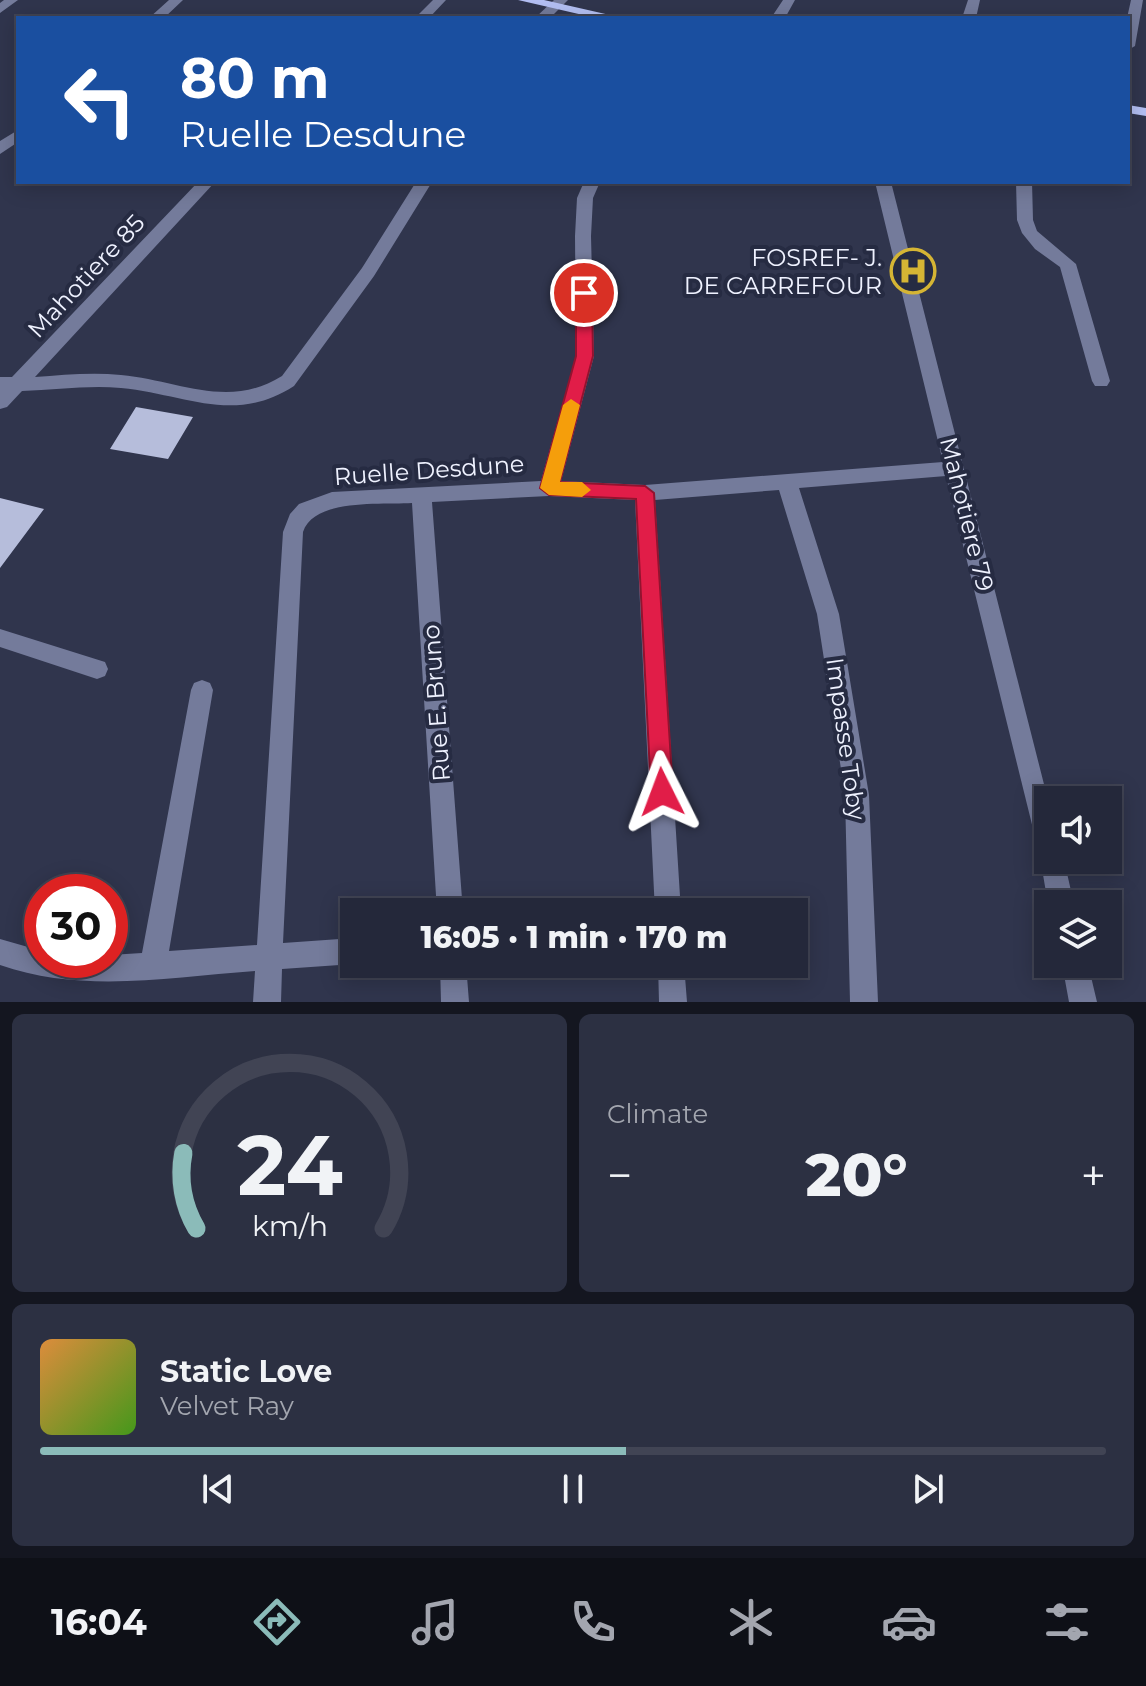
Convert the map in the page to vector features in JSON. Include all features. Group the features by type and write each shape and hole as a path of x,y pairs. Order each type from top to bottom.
{"main road":[{"path":"524,0 559,3 608,16"}],"street":[{"path":"0,9 12,0"},
{"path":"158,16 177,0"},
{"path":"424,16 440,0"},
{"path":"1130,36 1137,0"},
{"path":"0,149 16,136"},
{"name":"Mahotiere 85","path":"0,402 9,384 205,184"},
{"path":"9,384 81,380 147,383 219,399 242,400 277,391 288,381 368,272 423,184"},
{"path":"549,488 585,356 583,236 585,198 591,184"},
{"name":"Mahotiere 79","path":"884,184 1034,790"},
{"path":"1024,184 1025,220 1030,233 1068,264 1101,381"},
{"name":"Ruelle Desdune","path":"267,1002 293,532 306,510 332,500 421,494 549,488 645,493 956,468"},
{"name":"Impasse Toby","path":"787,483 828,614 857,795 864,1002"},
{"path":"645,493 667,898"},
{"name":"Rue E. Bruno","path":"421,494 449,898"},
{"path":"0,638 97,669"},
{"path":"153,967 202,690"},
{"path":"0,952 32,963 83,970 340,952"},
{"path":"454,978 455,1002"},
{"path":"672,978 673,1002"},
{"path":"1078,978 1083,1002"}],"building":[{"path":"136,407 193,417 168,459 110,449"},
{"path":"0,498 44,509 0,568"}],"slow traffic":[{"path":"571,405 549,488 582,490"}],"place":[{"name":"FOSREF- J. DE CARREFOUR","path":"913,271"}],"route":[{"path":"584,293 585,356 549,488 645,493 662,792"}]}
